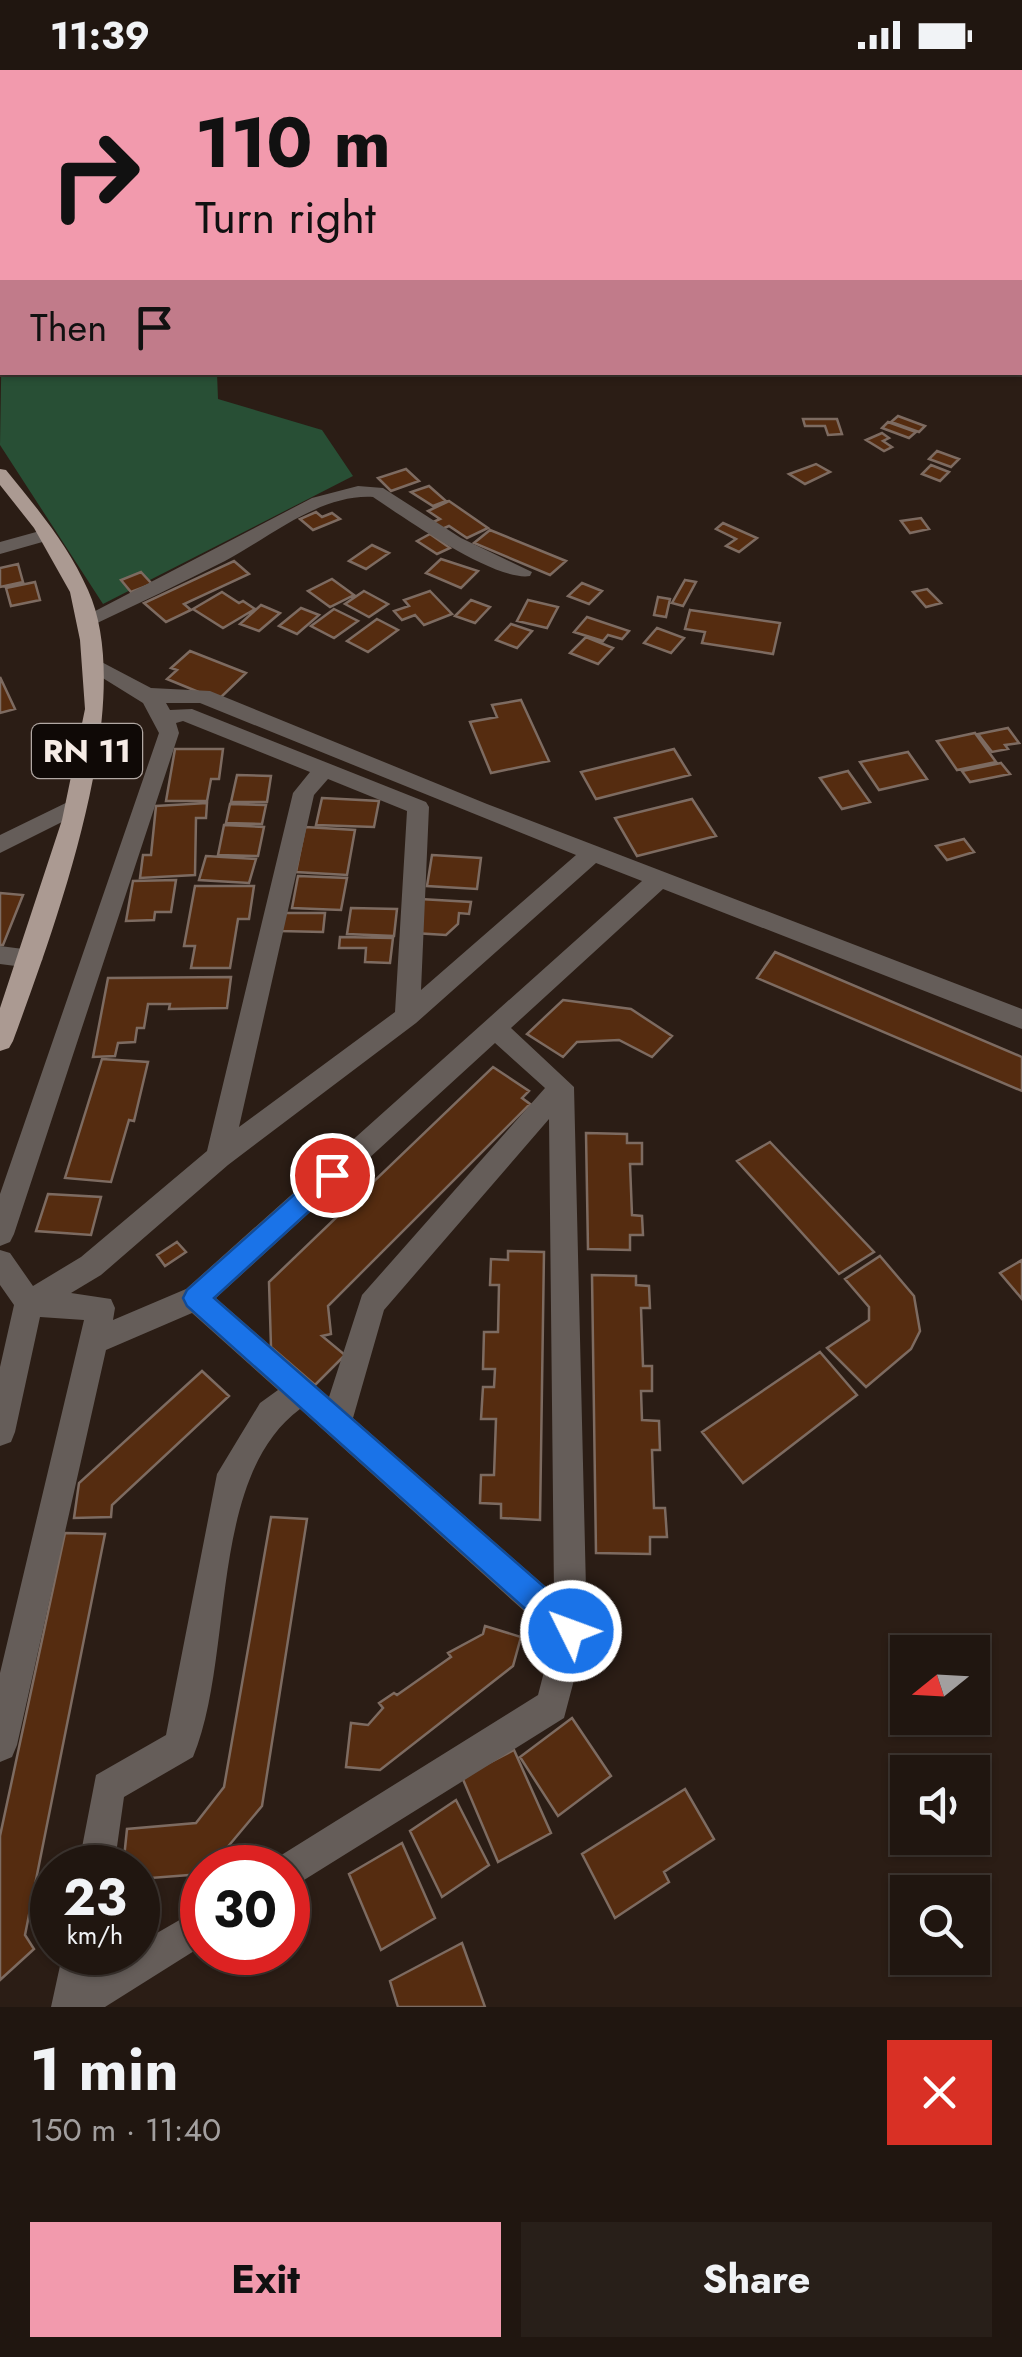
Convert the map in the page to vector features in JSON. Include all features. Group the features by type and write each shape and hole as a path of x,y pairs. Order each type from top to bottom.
{"main road":[{"name":"RN 11","path":"0,474 47,535 80,592 96,708 76,806 31,959 1,1037"}],"street":[{"path":"86,620 220,556 318,502 358,491 388,498 454,542 523,572"},
{"path":"0,548 47,535"},
{"path":"0,1234 169,733 166,718 151,696 92,663"},
{"path":"166,718 181,693"},
{"path":"151,696 204,696 658,879 1022,1019"},
{"path":"166,718 185,714 418,806 407,1016"},
{"path":"218,1157 304,792 325,768"},
{"path":"0,845 76,806"},
{"path":"0,1432 29,1304 91,1266 218,1157 407,1016 593,853"},
{"path":"90,1344 196,1298 658,879"},
{"path":"0,956 31,959"},
{"path":"310,1858 552,1706 571,1631 561,1087 496,1028"},
{"path":"337,1422 372,1304 561,1087"},
{"path":"0,1262 29,1304"},
{"path":"196,1298 571,1631"},
{"path":"0,1745 101,1308 29,1304"},
{"path":"99,1845 108,1788 182,1745 232,1474 272,1413 301,1391"},
{"path":"72,2007 180,1940"},
{"path":"72,2007 78,1975"}],"green space":[{"path":"1,375 217,375 218,399 322,430 353,476 103,604 0,445"}],"building":[{"path":"898,416 925,426 919,432 891,422"},
{"path":"803,419 837,419 842,434 828,435 825,426 805,426"},
{"path":"888,422 916,432 909,438 882,428"},
{"path":"882,433 889,438 883,441 892,447 884,451 866,440"},
{"path":"937,451 959,459 951,467 929,459"},
{"path":"816,464 830,472 805,484 789,474"},
{"path":"931,465 949,472 940,481 922,474"},
{"path":"406,469 419,481 391,491 378,478"},
{"path":"429,486 446,501 433,506 411,492"},
{"path":"449,501 488,528 467,538 449,526 442,529 433,522 440,519 428,511"},
{"path":"316,512 322,517 332,513 340,519 313,530 300,519"},
{"path":"921,518 929,529 910,533 901,521"},
{"path":"723,523 757,538 739,552 726,546 736,539 716,529"},
{"path":"490,530 566,561 550,575 474,543"},
{"path":"430,534 450,548 437,554 417,541"},
{"path":"372,545 389,553 366,569 349,561"},
{"path":"441,559 478,571 461,588 426,573"},
{"path":"234,561 249,574 184,604 191,610 166,622 144,603"},
{"path":"18,564 23,582 0,587 0,568"},
{"path":"141,572 152,584 131,592 121,580"},
{"path":"332,579 354,595 330,607 308,591"},
{"path":"685,580 696,582 683,606 672,603"},
{"path":"35,582 40,600 11,606 6,588"},
{"path":"582,583 602,591 589,604 568,596"},
{"path":"927,589 941,603 926,607 913,592"},
{"path":"364,591 388,604 369,617 345,604"},
{"path":"430,591 452,614 424,625 415,615 402,620 394,611 409,606 404,600"},
{"path":"222,592 255,609 223,628 193,609"},
{"path":"658,597 670,599 666,617 654,615"},
{"path":"471,600 490,607 475,623 455,616"},
{"path":"528,600 558,607 547,628 517,621"},
{"path":"261,605 280,613 259,631 240,624"},
{"path":"301,608 319,615 297,634 279,626"},
{"path":"334,609 358,621 334,638 311,626"},
{"path":"690,610 780,623 773,654 702,643 705,632 685,629"},
{"path":"587,617 629,631 622,639 608,635 603,641 574,632"},
{"path":"377,619 398,630 368,652 347,641"},
{"path":"511,624 532,631 517,648 496,640"},
{"path":"657,628 684,638 671,653 644,643"},
{"path":"586,637 613,648 598,664 570,653"},
{"path":"190,651 246,673 218,700 167,679 177,670 171,668"},
{"path":"0,677 15,709 0,713"},
{"path":"521,700 549,761 491,773 470,722 497,717 492,705"},
{"path":"1008,728 1019,743 1005,745 1008,749 992,752 978,734"},
{"path":"975,733 996,762 957,770 937,741"},
{"path":"175,749 223,749 219,779 211,779 207,801 166,801"},
{"path":"674,749 690,775 596,799 581,772"},
{"path":"908,752 927,779 879,790 860,762"},
{"path":"1001,763 1010,774 970,782 962,771"},
{"path":"848,771 870,802 842,809 820,778"},
{"path":"237,775 271,776 267,802 231,802"},
{"path":"322,798 379,801 374,827 316,825"},
{"path":"692,799 716,836 637,856 615,818"},
{"path":"207,803 206,818 196,818 195,875 140,878 143,855 151,855 156,806"},
{"path":"230,804 266,805 262,824 226,823"},
{"path":"224,825 264,827 258,856 218,855"},
{"path":"305,827 355,830 347,875 296,872"},
{"path":"964,839 974,852 947,860 936,846"},
{"path":"432,855 481,858 477,889 427,886"},
{"path":"206,856 256,859 249,883 199,880"},
{"path":"298,876 347,878 341,910 292,908"},
{"path":"176,880 171,912 155,912 154,920 126,921 133,881"},
{"path":"195,886 254,886 249,919 238,919 230,968 191,968 195,946 184,946"},
{"path":"0,893 23,895 3,945 0,945"},
{"path":"420,899 471,902 469,914 459,913 458,924 446,935 414,933"},
{"path":"351,908 397,909 394,936 347,934"},
{"path":"283,913 325,913 323,932 280,931"},
{"path":"340,937 393,938 390,963 365,962 366,948 339,948"},
{"path":"775,952 1022,1057 1022,1091 757,978"},
{"path":"231,977 227,1008 169,1009 170,1004 148,1004 144,1028 137,1028 135,1042 118,1043 115,1056 93,1057 108,978"},
{"path":"563,1000 631,1009 672,1036 652,1057 619,1040 577,1042 563,1057 527,1034"},
{"path":"102,1059 148,1062 134,1121 129,1120 111,1182 65,1178"},
{"path":"493,1067 529,1091 522,1098 530,1104 328,1306 331,1334 322,1336 345,1355 315,1385 271,1347 269,1282"},
{"path":"586,1133 627,1134 627,1143 642,1143 642,1164 630,1164 632,1215 642,1216 643,1235 630,1235 630,1250 588,1249"},
{"path":"770,1142 874,1252 839,1274 737,1161"},
{"path":"48,1194 101,1197 91,1235 36,1231"},
{"path":"177,1242 186,1252 165,1266 157,1255"},
{"path":"508,1251 544,1252 540,1520 501,1518 501,1504 480,1503 481,1475 494,1475 496,1419 481,1419 483,1387 494,1387 495,1369 483,1369 484,1332 498,1332 499,1285 490,1285 491,1259 508,1260"},
{"path":"880,1256 914,1296 920,1331 911,1349 866,1387 827,1348 869,1320 869,1307 845,1279"},
{"path":"1022,1260 1022,1299 1000,1273"},
{"path":"592,1275 636,1276 636,1285 649,1286 650,1308 641,1308 643,1366 652,1366 652,1391 641,1391 642,1420 659,1421 660,1450 652,1450 654,1508 665,1508 667,1537 650,1537 650,1554 596,1553"},
{"path":"820,1352 857,1395 743,1483 702,1432"},
{"path":"202,1371 229,1396 112,1505 111,1517 74,1518 79,1483"},
{"path":"271,1517 307,1519 262,1806 229,1845 180,1845 180,1876 160,1877 160,1845 125,1845 127,1829 196,1823 224,1787"},
{"path":"65,1533 105,1534 43,1845 30,1845 30,1910 25,1935 30,1953 0,1980 0,1836"},
{"path":"485,1626 521,1637 513,1666 380,1770 346,1767 351,1723 368,1725 383,1708 379,1703 451,1657 448,1653 483,1634"},
{"path":"572,1718 611,1776 558,1816 520,1757"},
{"path":"514,1750 551,1833 498,1862 462,1777"},
{"path":"685,1789 714,1839 664,1872 669,1882 615,1918 582,1854"},
{"path":"456,1800 489,1865 442,1897 410,1831"},
{"path":"402,1843 435,1918 381,1950 349,1874"},
{"path":"462,1943 485,2007 398,2007 390,1981"}],"route":[{"path":"332,1175 196,1298 571,1631"}]}
